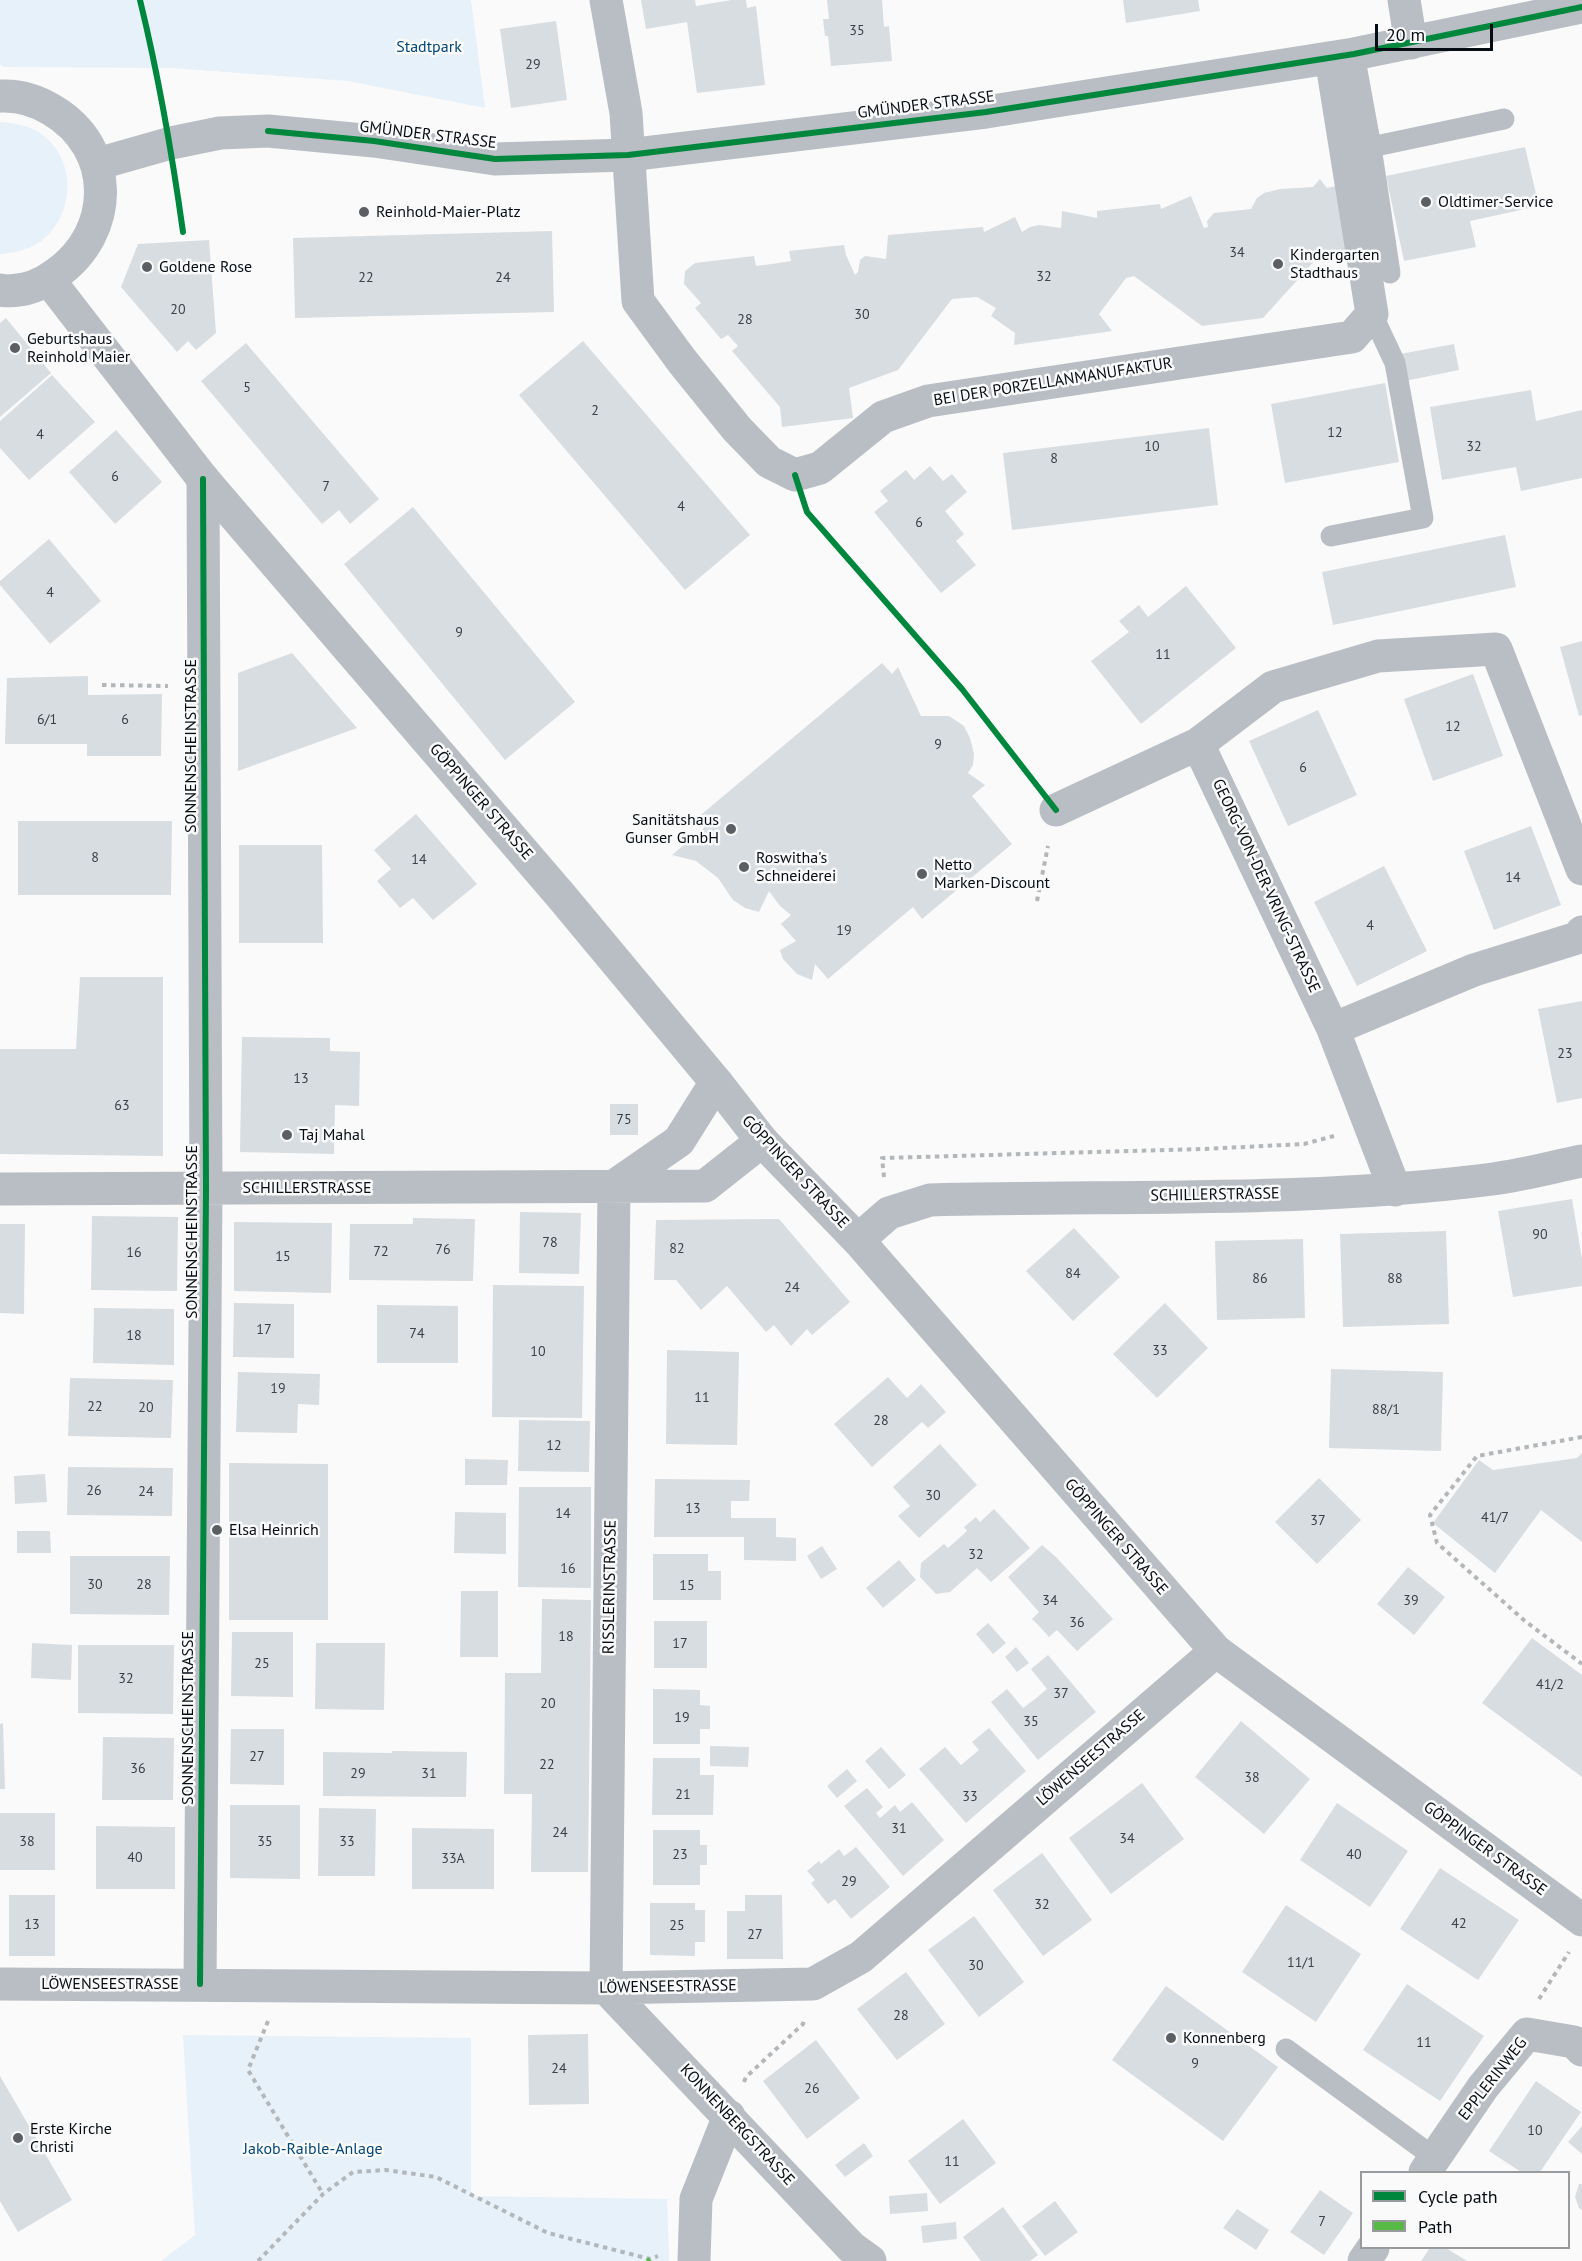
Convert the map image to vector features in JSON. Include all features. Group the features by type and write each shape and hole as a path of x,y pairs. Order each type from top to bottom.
{"main road":[{"name":"GMÜNDER STRASSE","path":"97,164 220,133 267,131 374,141 495,159 628,155 986,112 1342,56 1582,8"},
{"path":"0,96 12,95 40,102 64,117 84,138 97,164 101,193 97,222 84,248 68,266 49,280 28,289 0,290"},
{"name":"GÖPPINGER STRASSE","path":"49,280 203,479 562,897 716,1082 762,1141 858,1240 1216,1651 1582,1920"}],"street":[{"name":"BEI DER PORZELLANMANUFAKTUR","path":"606,0 626,113 638,301 682,361 737,429 769,462 795,475 820,468 883,417 928,401 1352,337 1372,314"},
{"path":"1404,0 1411,43"},
{"path":"1342,56 1372,314"},
{"name":"SONNENSCHEINSTRASSE","path":"200,1984 206,1189 203,479"},
{"path":"1056,810 1198,744 1273,687 1378,656 1496,649 1582,869"},
{"name":"GEORG-VON-DER-VRING-STRASSE","path":"1198,744 1333,1029 1395,1190"},
{"path":"1333,1029 1474,970 1577,938 1582,932"},
{"path":"614,1186 679,1141 716,1082"},
{"name":"SCHILLERSTRASSE","path":"0,1189 705,1186 762,1141"},
{"name":"SCHILLERSTRASSE","path":"858,1240 889,1213 930,1200 1212,1196 1395,1190 1496,1179 1582,1161"},
{"name":"RISSLERINSTRASSE","path":"606,1988 614,1186"},
{"name":"LÖWENSEESTRASSE","path":"0,1984 606,1988 813,1984 861,1957 1216,1651"},
{"name":"KONNENBERGSTRASSE","path":"606,1988 729,2116 857,2257"},
{"name":"EPPLERINWEG","path":"1430,2165 1483,2087 1527,2034 1574,2042 1582,2050"},
{"path":"693,2253 696,2199 729,2116"}],"lane":[{"path":"1342,56 1371,147 1390,273"},
{"path":"1371,147 1504,119"},
{"path":"1331,536 1423,518 1395,363 1372,314"},
{"path":"1286,2049 1430,2165"}],"path":[{"path":"140,0 158,76"},
{"path":"102,686 205,686"},
{"path":"1037,901 1056,810"},
{"path":"889,1213 882,1158 1304,1144 1370,1126"},
{"path":"1582,1437 1477,1456 1430,1515 1437,1543 1525,1621 1582,1664"},
{"path":"1540,1995 1570,1951"},
{"path":"729,2116 746,2077 803,2024 813,1984"},
{"path":"283,1986 248,2070 322,2194"},
{"path":"258,2261 322,2194 353,2172 396,2171 436,2177 548,2233 650,2259 693,2253"}],"green space":[{"name":"Stadtpark","path":"0,0 471,0 485,108 348,81 172,68 4,67 0,65"},
{"path":"0,122 31,128 52,144 61,157 66,171 67,187 66,202 53,230 32,247 2,254 0,254"},
{"name":"Jakob-Raible-Anlage","path":"183,2035 471,2038 471,2196 667,2199 669,2261 161,2261 195,2235"}],"building":[{"path":"641,0 695,0 696,6 746,0 747,8 756,6 765,85 697,93 687,22 646,29"},
{"path":"827,0 882,0 884,27 889,26 892,61 831,66 828,36 825,36 823,19 829,19"},
{"path":"1123,0 1198,0 1200,11 1126,23"},
{"path":"556,21 567,100 511,108 500,29"},
{"path":"1525,147 1539,206 1470,221 1476,247 1404,261 1386,176"},
{"path":"1320,179 1327,188 1340,185 1349,249 1322,263 1319,256 1263,318 1202,326 1134,276 1126,278 1099,314 1112,331 1014,345 1015,333 991,316 996,308 977,297 952,299 898,370 849,388 853,418 782,427 780,407 732,351 738,346 728,335 721,339 695,308 701,303 684,284 685,271 695,263 754,256 756,266 791,261 789,251 844,245 855,275 858,272 860,260 865,256 886,259 888,235 983,227 984,232 1015,217 1022,232 1039,225 1061,228 1062,211 1097,218 1097,211 1160,204 1161,209 1191,196 1204,228 1208,227 1207,221 1214,213 1251,209 1257,198 1264,193 1280,189 1313,187"},
{"path":"552,231 554,312 295,318 293,238"},
{"path":"209,240 216,333 196,350 188,341 177,352 121,287 138,244"},
{"name":"Geburtshaus Reinhold Maier","path":"6,318 51,373 0,417 0,323"},
{"path":"583,341 750,535 685,590 519,395"},
{"path":"246,343 379,499 350,524 339,510 322,524 201,381"},
{"path":"1454,344 1459,370 1405,381 1400,354"},
{"path":"52,375 95,422 29,480 0,448 0,421"},
{"path":"1385,383 1399,462 1285,483 1271,404"},
{"path":"1531,390 1536,421 1582,410 1582,478 1521,491 1516,467 1442,480 1430,407"},
{"path":"1209,428 1218,505 1012,530 1003,453"},
{"path":"116,430 162,482 115,524 69,472"},
{"path":"930,466 943,481 952,474 967,492 945,511 964,534 956,541 976,565 941,593 874,512 888,501 880,491 906,470 914,480"},
{"path":"413,507 575,702 505,760 344,564"},
{"path":"1505,535 1516,587 1333,625 1322,572"},
{"path":"49,539 101,601 50,644 0,585 0,581"},
{"path":"1186,586 1236,648 1141,724 1091,661 1129,632 1119,621 1139,605 1148,617"},
{"path":"1582,641 1582,715 1579,716 1560,647"},
{"path":"292,653 357,728 238,771 238,673"},
{"path":"882,663 892,674 898,667 921,716 949,716 964,726 974,754 973,765 968,773 985,785 972,796 1012,844 922,919 913,907 828,979 815,964 812,980 797,974 783,959 780,950 796,941 781,924 791,915 780,906 769,891 759,912 745,908 733,900 718,878 696,861 672,855 704,828 696,819"},
{"path":"1473,674 1503,756 1433,781 1404,699"},
{"path":"88,676 88,695 162,694 161,756 87,756 87,744 5,744 7,678"},
{"path":"1318,710 1357,795 1288,826 1249,741"},
{"path":"416,814 477,884 433,920 413,898 400,908 377,881 391,869 374,850"},
{"path":"18,821 172,821 171,895 18,895"},
{"path":"1531,826 1561,905 1494,930 1464,851"},
{"path":"239,845 322,845 323,943 239,943"},
{"path":"1384,866 1427,951 1357,986 1314,902"},
{"path":"80,977 163,977 163,1156 0,1154 0,1049 76,1049"},
{"path":"1582,1001 1582,1098 1557,1103 1538,1009"},
{"path":"242,1037 330,1038 330,1051 360,1052 359,1106 335,1105 334,1154 240,1152"},
{"path":"610,1104 638,1104 638,1135 610,1135"},
{"path":"1572,1199 1582,1259 1582,1286 1513,1297 1498,1211"},
{"path":"520,1212 581,1213 579,1274 519,1273"},
{"path":"92,1216 178,1217 177,1291 91,1290"},
{"path":"413,1218 475,1219 473,1281 349,1280 350,1224 413,1224"},
{"path":"779,1219 850,1302 812,1335 807,1329 791,1346 774,1325 766,1332 727,1286 701,1310 676,1280 654,1280 656,1220"},
{"path":"234,1222 332,1223 331,1293 234,1291"},
{"path":"0,1224 25,1224 24,1314 0,1313"},
{"path":"1074,1228 1120,1277 1073,1321 1026,1271"},
{"path":"1446,1231 1449,1324 1343,1327 1340,1234"},
{"path":"1303,1239 1305,1318 1217,1320 1215,1241"},
{"path":"493,1285 584,1286 582,1418 492,1417"},
{"path":"234,1303 294,1304 294,1358 233,1357"},
{"path":"1165,1303 1208,1348 1157,1398 1113,1354"},
{"path":"377,1305 458,1306 458,1363 377,1363"},
{"path":"94,1308 174,1309 174,1365 93,1363"},
{"path":"667,1350 739,1352 737,1445 666,1444"},
{"path":"1331,1369 1443,1372 1441,1451 1329,1448"},
{"path":"238,1372 320,1374 319,1405 298,1404 297,1433 236,1432"},
{"path":"888,1377 907,1398 921,1384 946,1412 928,1428 922,1422 872,1467 834,1424"},
{"path":"70,1378 173,1380 171,1438 68,1436"},
{"path":"519,1420 590,1421 589,1472 518,1471"},
{"path":"940,1444 977,1485 919,1538 898,1516 910,1506 893,1487"},
{"path":"1582,1453 1582,1542 1541,1510 1495,1573 1433,1523 1479,1460 1493,1470 1577,1458"},
{"path":"465,1459 508,1460 507,1485 465,1485"},
{"path":"229,1463 328,1464 328,1620 229,1620"},
{"path":"68,1467 173,1468 172,1516 67,1515"},
{"path":"45,1474 47,1502 15,1504 14,1476"},
{"path":"1319,1478 1361,1520 1317,1564 1275,1522"},
{"path":"655,1479 750,1480 749,1501 731,1501 731,1518 776,1518 776,1537 796,1538 796,1561 744,1560 744,1537 654,1537"},
{"path":"519,1487 591,1487 591,1588 518,1587"},
{"path":"994,1509 1030,1548 991,1582 977,1568 950,1592 936,1594 920,1577 921,1563 944,1544 948,1548 967,1531 964,1527 976,1517 980,1522"},
{"path":"455,1512 506,1513 506,1554 454,1553"},
{"path":"17,1531 50,1531 51,1553 17,1553"},
{"path":"1042,1545 1113,1619 1077,1651 1057,1630 1049,1637 1032,1619 1039,1612 1008,1577"},
{"path":"822,1546 837,1569 821,1579 807,1556"},
{"path":"653,1554 708,1554 708,1571 721,1571 721,1600 653,1600"},
{"path":"70,1556 170,1556 169,1615 70,1614"},
{"path":"899,1560 916,1580 883,1608 866,1588"},
{"path":"1408,1567 1445,1597 1414,1635 1377,1604"},
{"path":"461,1591 498,1591 498,1657 460,1657"},
{"path":"542,1599 591,1600 588,1872 531,1872 532,1794 504,1794 505,1673 541,1673"},
{"path":"654,1621 707,1621 707,1668 654,1668"},
{"path":"988,1623 1006,1643 993,1654 976,1634"},
{"path":"232,1632 293,1632 293,1697 231,1696"},
{"path":"1532,1638 1582,1675 1582,1777 1482,1703"},
{"path":"32,1643 72,1645 71,1680 31,1678"},
{"path":"316,1643 385,1643 384,1710 315,1709"},
{"path":"78,1645 174,1645 173,1714 78,1713"},
{"path":"1016,1647 1029,1663 1017,1672 1005,1657"},
{"path":"1048,1655 1096,1712 1038,1760 991,1702 1007,1689 1023,1708 1035,1699 1047,1689 1031,1669"},
{"path":"653,1689 700,1690 700,1705 710,1706 710,1729 700,1729 700,1744 653,1744"},
{"path":"1241,1721 1310,1779 1264,1834 1195,1777"},
{"path":"3,1723 5,1789 0,1789 0,1724"},
{"path":"989,1728 1026,1771 966,1823 919,1769 945,1747 961,1765 979,1750 972,1742"},
{"path":"231,1729 284,1729 284,1785 230,1784"},
{"path":"103,1737 174,1738 173,1800 102,1800"},
{"path":"710,1746 749,1747 748,1767 710,1766"},
{"path":"881,1747 906,1775 889,1789 865,1761"},
{"path":"392,1751 467,1752 466,1797 323,1796 323,1752 392,1753"},
{"path":"653,1758 700,1758 700,1775 714,1775 713,1815 652,1815"},
{"path":"847,1769 857,1781 837,1798 827,1786"},
{"path":"1142,1783 1184,1839 1111,1894 1069,1838"},
{"path":"867,1788 883,1807 876,1813 880,1818 895,1805 900,1812 912,1802 944,1840 903,1876 844,1806"},
{"path":"1337,1803 1408,1851 1370,1907 1300,1860"},
{"path":"230,1805 300,1805 300,1879 230,1878"},
{"path":"319,1808 376,1809 375,1876 318,1876"},
{"path":"0,1813 55,1813 55,1870 0,1870"},
{"path":"96,1826 175,1827 175,1889 96,1889"},
{"path":"412,1828 494,1829 494,1889 412,1889"},
{"path":"653,1830 700,1830 700,1845 707,1845 707,1865 700,1865 700,1885 653,1885"},
{"path":"856,1847 890,1887 851,1919 835,1899 828,1904 811,1883 815,1880 807,1871 819,1861 821,1864 839,1849 844,1856"},
{"path":"1042,1853 1092,1920 1043,1956 993,1890"},
{"path":"1440,1868 1519,1920 1478,1980 1400,1929"},
{"path":"9,1895 55,1895 55,1956 9,1956"},
{"path":"745,1895 782,1895 783,1959 727,1959 727,1911 745,1911"},
{"path":"650,1903 695,1903 695,1910 705,1910 705,1942 695,1942 695,1956 650,1955"},
{"path":"1286,1905 1361,1954 1316,2022 1242,1972"},
{"path":"974,1916 1024,1982 979,2017 928,1950"},
{"path":"906,1972 945,2024 897,2060 857,2009"},
{"path":"1407,1984 1484,2036 1440,2101 1363,2050"},
{"path":"1166,1986 1278,2067 1223,2141 1112,2060"},
{"path":"588,2034 589,2104 529,2105 528,2035"},
{"path":"816,2040 860,2098 807,2139 763,2081"},
{"name":"Erste Kirche Christi","path":"0,2076 72,2200 18,2232 0,2201"},
{"path":"1536,2081 1581,2112 1541,2171 1519,2171 1489,2151"},
{"path":"963,2119 996,2163 940,2204 908,2161"},
{"path":"1582,2126 1582,2154 1568,2142"},
{"path":"864,2143 873,2156 845,2177 835,2165"},
{"path":"1579,2184 1582,2184 1582,2210 1575,2197"},
{"path":"1320,2190 1353,2213 1324,2255 1290,2232"},
{"path":"927,2193 928,2211 890,2214 889,2196"},
{"path":"1055,2201 1078,2232 1045,2256 1022,2226"},
{"path":"1003,2207 1038,2255 1030,2261 981,2261 963,2237"},
{"path":"1237,2209 1269,2230 1256,2250 1223,2228"},
{"path":"956,2222 957,2239 923,2243 921,2226"},
{"path":"1429,2249 1448,2249 1467,2261 1421,2261"}],"cycle path":[{"path":"140,0 164,116 183,232"},
{"path":"268,131 374,141 495,159 628,155 986,112 1354,54 1582,7"},
{"path":"795,475 807,512 962,689 1056,810"},
{"path":"200,1984 206,1189 203,479"}],"place":[{"name":"Oldtimer-Service","path":"1426,202"},
{"name":"Reinhold-Maier-Platz","path":"364,212"},
{"name":"Kindergarten Stadthaus","path":"1278,264"},
{"name":"Goldene Rose","path":"147,267"},
{"name":"Geburtshaus Reinhold Maier","path":"15,348"},
{"name":"Sanitätshaus Gunser GmbH","path":"731,829"},
{"name":"Roswitha's Schneiderei","path":"744,867"},
{"name":"Netto Marken-Discount","path":"922,874"},
{"name":"Taj Mahal","path":"287,1135"},
{"name":"Elsa Heinrich","path":"217,1530"},
{"name":"Konnenberg","path":"1171,2038"},
{"name":"Erste Kirche Christi","path":"18,2138"}]}
